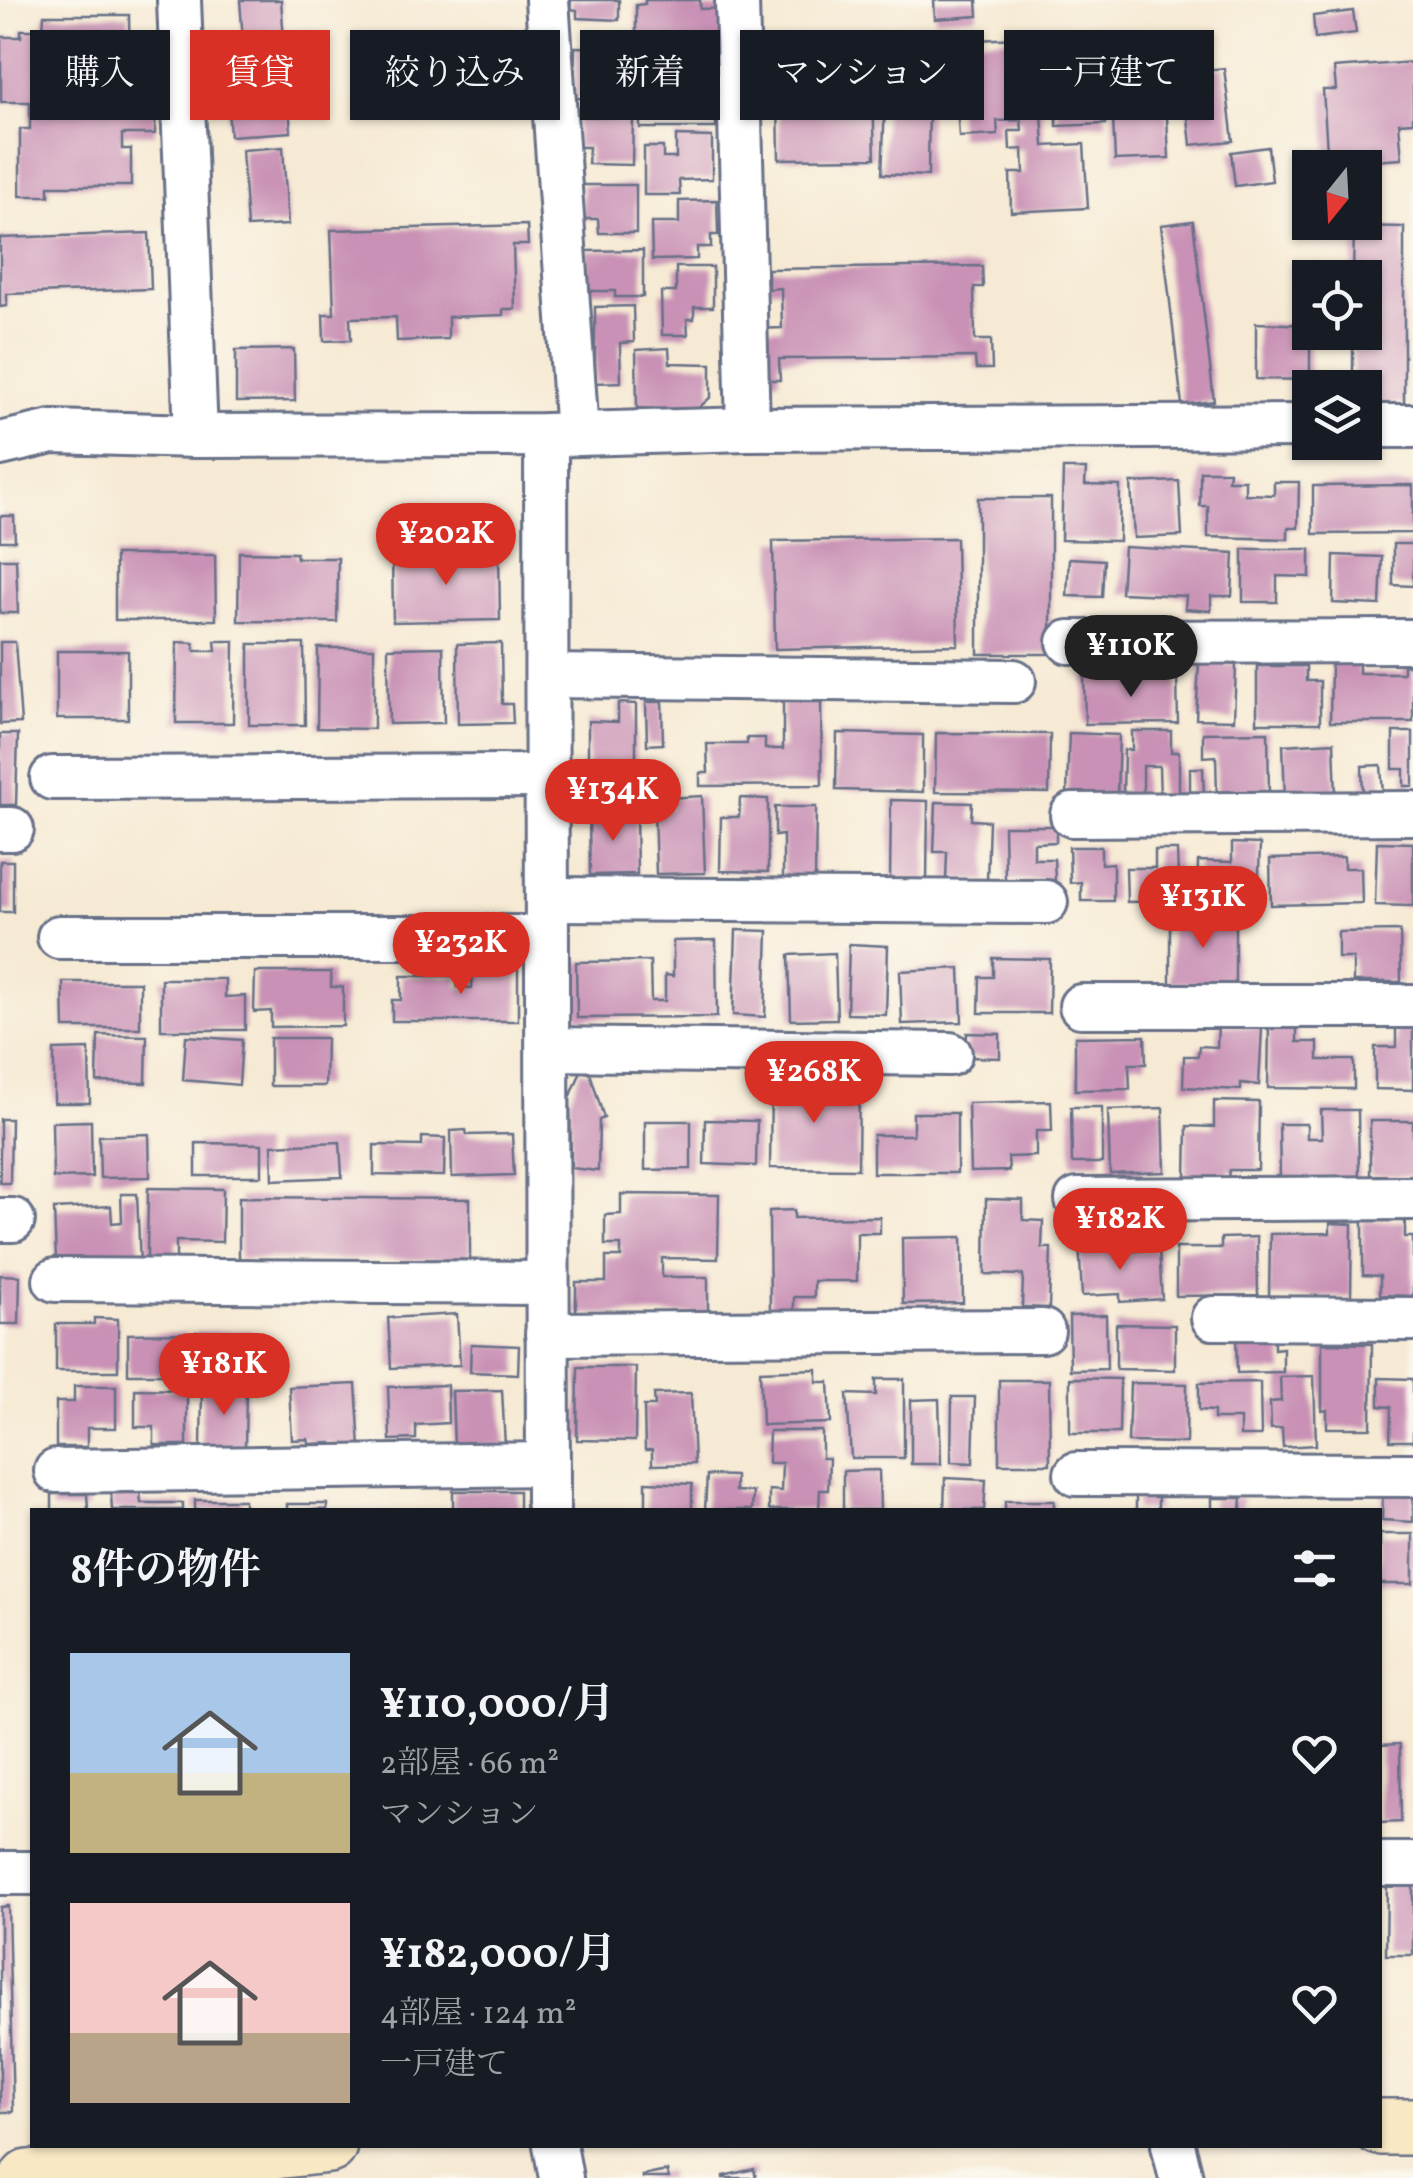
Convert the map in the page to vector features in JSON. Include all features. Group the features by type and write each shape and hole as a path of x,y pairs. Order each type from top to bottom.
{"street":[{"path":"180,0 196,436"},
{"path":"546,0 561,435 547,676 548,1508"},
{"path":"737,0 748,429"},
{"path":"0,444 52,432 196,436 561,435 748,429 1292,426"},
{"path":"1382,426 1413,426"},
{"path":"1069,642 1413,641"},
{"path":"547,676 1014,681"},
{"path":"52,778 548,776"},
{"path":"1072,815 1413,813"},
{"path":"59,937 1046,902"},
{"path":"1081,1006 1413,1006"},
{"path":"548,1050 950,1054"},
{"path":"1077,1200 1413,1198"},
{"path":"55,1280 546,1284"},
{"path":"1213,1318 1413,1319"},
{"path":"547,1334 1043,1332"},
{"path":"56,1471 547,1464"},
{"path":"1076,1474 1413,1475"},
{"path":"1382,1864 1413,1864"},
{"path":"0,1873 30,1873"},
{"path":"1382,2127 1413,2127"},
{"path":"59,2176 303,2148"},
{"path":"556,2148 560,2178"},
{"path":"1174,2148 1180,2178"}],"building":[{"path":"240,0 281,0 283,30 242,30"},
{"path":"571,0 619,0 619,20 577,18 577,10 570,9"},
{"path":"645,0 700,0 700,9 730,8 720,80 720,30 636,30 636,5 645,4"},
{"path":"934,0 977,0 978,16 935,19"},
{"path":"1353,11 1356,33 1315,38 1313,16"},
{"path":"44,15 129,15 129,30 43,30"},
{"path":"21,30 30,30 30,102 1,102 1,37 21,37"},
{"path":"1004,39 1004,120 1021,120 997,121 998,135 959,137 958,120 984,120 984,40"},
{"path":"575,47 580,47 580,98 574,98"},
{"path":"1413,62 1413,122 1399,123 1402,159 1382,160 1382,150 1371,147 1327,150 1323,90 1336,90 1334,68"},
{"path":"1224,68 1233,141 1191,145 1188,120 1214,120 1214,69"},
{"path":"577,116 580,120 633,120 632,165 588,164 589,147 576,147"},
{"path":"30,120 155,120 155,134 122,134 122,149 131,149 131,186 49,186 49,196 20,196 20,129 30,129"},
{"path":"229,120 290,120 291,132 230,136"},
{"path":"640,120 716,120 716,128 640,128"},
{"path":"778,120 874,120 875,158 779,159"},
{"path":"884,120 929,120 928,176 882,174"},
{"path":"1021,120 1042,120 1044,146 1084,144 1088,208 1011,212 1010,173 1024,173 1023,149 1010,150 1009,131 1022,131"},
{"path":"1057,120 1106,120 1106,124 1057,126"},
{"path":"1113,120 1167,120 1169,158 1115,160"},
{"path":"676,136 712,137 712,179 679,180 680,195 644,195 644,147 663,147 663,158 676,158"},
{"path":"283,147 288,225 247,227 242,150"},
{"path":"1268,147 1272,181 1235,186 1231,152"},
{"path":"582,185 636,185 636,233 599,233 598,219 582,219"},
{"path":"717,200 718,235 711,235 711,247 697,247 697,259 652,260 651,223 679,223 679,201"},
{"path":"1193,221 1214,401 1182,405 1161,225"},
{"path":"527,225 528,245 513,245 515,309 503,309 503,315 448,317 448,339 397,341 396,317 350,318 351,340 324,341 323,314 334,314 331,230"},
{"path":"1382,227 1404,227 1404,404 1382,404 1382,370 1353,370 1353,350 1382,350 1382,260 1353,260 1354,240 1382,240"},
{"path":"149,233 151,289 7,294 7,306 0,307 0,238"},
{"path":"643,250 643,297 587,291 586,251"},
{"path":"982,266 983,287 974,287 975,340 991,340 992,369 976,369 975,357 779,359 780,380 757,380 756,329 782,328 781,288 768,289 768,269"},
{"path":"676,267 713,267 713,307 694,307 694,319 687,319 688,335 662,335 661,292 676,292"},
{"path":"633,306 634,342 620,343 621,382 595,383 595,307"},
{"path":"1256,323 1292,324 1292,350 1310,350 1310,370 1292,370 1292,380 1256,379"},
{"path":"669,348 670,363 711,364 711,397 696,410 637,408 636,350"},
{"path":"294,349 295,401 236,402 236,350"},
{"path":"1063,469 1086,469 1085,485 1120,486 1119,541 1061,540"},
{"path":"1200,471 1229,471 1228,480 1245,480 1245,494 1274,495 1274,482 1299,482 1298,528 1288,528 1288,539 1208,537 1208,506 1200,506"},
{"path":"1179,481 1182,536 1134,538 1131,483"},
{"path":"1413,485 1413,533 1313,534 1313,486"},
{"path":"978,498 1051,498 1051,654 978,654"},
{"path":"0,516 14,516 15,541 0,541"},
{"path":"956,538 958,645 775,649 773,541"},
{"path":"1393,544 1413,544 1413,586 1393,585"},
{"path":"1124,547 1234,553 1232,596 1211,596 1211,611 1185,609 1186,596 1121,593"},
{"path":"1243,549 1310,549 1310,577 1277,576 1277,602 1243,602"},
{"path":"239,552 338,558 337,622 238,621"},
{"path":"499,553 500,620 393,622 392,555"},
{"path":"115,555 215,555 216,620 115,620"},
{"path":"1334,555 1382,557 1380,605 1333,603"},
{"path":"1069,558 1104,560 1102,597 1067,596"},
{"path":"0,559 16,559 18,613 0,613"},
{"path":"215,641 234,641 233,723 176,723 177,642 194,643 195,651 216,651"},
{"path":"0,642 15,642 21,723 0,724"},
{"path":"501,643 502,704 512,704 513,723 458,724 457,644"},
{"path":"249,644 304,644 305,725 249,725"},
{"path":"443,647 444,723 389,724 388,648"},
{"path":"318,648 374,648 374,729 317,728"},
{"path":"57,651 128,651 128,719 57,719"},
{"path":"1199,662 1236,665 1234,720 1196,719"},
{"path":"1331,663 1359,663 1359,673 1403,673 1403,665 1413,665 1413,722 1330,722"},
{"path":"1257,666 1306,666 1306,681 1320,681 1320,723 1257,723"},
{"path":"1177,676 1178,723 1085,724 1084,677"},
{"path":"646,702 662,702 663,744 647,745"},
{"path":"783,702 821,702 822,785 700,786 700,773 708,773 707,744 747,744 747,738 765,738 765,749 783,749"},
{"path":"618,703 636,704 636,785 588,785 588,721 618,722"},
{"path":"1132,731 1171,731 1171,752 1179,752 1179,799 1160,799 1159,766 1143,766 1143,798 1123,797 1124,750 1132,750"},
{"path":"1268,732 1269,795 1217,796 1216,756 1203,757 1203,733"},
{"path":"1393,732 1413,732 1413,786 1404,786 1404,769 1393,769"},
{"path":"837,733 923,735 923,792 836,790"},
{"path":"936,733 1050,734 1049,793 935,792"},
{"path":"1069,733 1119,735 1117,796 1067,794"},
{"path":"0,734 18,734 16,805 0,805"},
{"path":"1334,742 1336,797 1285,799 1283,745"},
{"path":"1381,765 1383,795 1363,796 1362,766"},
{"path":"1190,768 1203,768 1204,801 1190,801"},
{"path":"702,796 705,873 656,874 654,809 670,809 669,798"},
{"path":"740,798 768,799 768,872 720,871 721,817 739,817"},
{"path":"891,800 928,801 927,882 890,881"},
{"path":"936,802 972,803 971,820 989,821 987,881 946,880 947,852 934,852"},
{"path":"775,807 816,807 815,880 783,880 783,835 775,836"},
{"path":"636,814 637,874 590,875 589,815"},
{"path":"1004,826 1056,826 1056,842 1034,843 1034,859 1054,859 1055,880 1005,880"},
{"path":"1377,842 1413,843 1413,906 1375,905"},
{"path":"1232,843 1260,844 1258,902 1197,901 1198,861 1232,862"},
{"path":"1069,847 1101,847 1101,864 1113,863 1113,901 1081,901 1081,882 1070,883"},
{"path":"1155,850 1177,850 1179,901 1127,902 1126,868 1155,868"},
{"path":"1344,857 1344,868 1361,868 1362,903 1271,905 1270,859"},
{"path":"0,861 13,861 13,912 0,912"},
{"path":"1170,918 1235,918 1235,984 1170,983"},
{"path":"736,930 768,931 765,1017 733,1015"},
{"path":"1400,931 1401,982 1353,982 1353,958 1338,958 1338,932"},
{"path":"716,940 717,1017 577,1018 576,962 650,961 651,1001 665,1001 665,975 673,976 673,941"},
{"path":"849,944 888,946 886,1015 847,1014"},
{"path":"835,953 837,1019 791,1020 789,955"},
{"path":"993,958 1050,959 1049,1013 979,1013 980,977 993,977"},
{"path":"473,964 518,964 518,1021 392,1021 392,1000 401,1000 401,976 458,976 457,987 472,988"},
{"path":"960,968 962,1022 902,1024 900,971"},
{"path":"255,972 331,972 331,987 343,987 343,1026 271,1027 271,1011 254,1012"},
{"path":"161,979 225,979 225,997 245,996 245,1030 161,1030"},
{"path":"63,982 140,982 140,1028 64,1028"},
{"path":"1269,1024 1297,1024 1297,1042 1318,1042 1318,1060 1354,1060 1354,1089 1268,1088"},
{"path":"1396,1024 1413,1024 1413,1090 1375,1089 1375,1047 1396,1047"},
{"path":"1218,1025 1262,1028 1259,1085 1241,1083 1241,1090 1183,1087 1184,1056 1198,1056 1199,1046 1217,1047"},
{"path":"967,1033 1000,1034 1000,1058 966,1057"},
{"path":"98,1035 147,1036 146,1083 97,1082"},
{"path":"186,1036 242,1040 239,1085 183,1080"},
{"path":"1145,1036 1146,1064 1129,1064 1130,1089 1075,1090 1075,1037"},
{"path":"270,1038 326,1038 325,1086 270,1086"},
{"path":"89,1049 90,1103 54,1103 54,1050"},
{"path":"581,1071 590,1073 604,1118 599,1120 598,1171 571,1168 570,1098"},
{"path":"771,1082 859,1083 858,1169 770,1168"},
{"path":"1051,1101 1052,1131 1036,1131 1036,1156 1008,1157 1009,1171 970,1172 968,1103"},
{"path":"1214,1101 1259,1102 1258,1170 1229,1170 1228,1178 1186,1178 1187,1126 1214,1127"},
{"path":"1071,1107 1102,1107 1102,1163 1072,1163"},
{"path":"1163,1108 1165,1172 1110,1174 1108,1110"},
{"path":"1321,1110 1358,1110 1359,1179 1280,1180 1279,1124 1307,1124 1307,1138 1322,1138"},
{"path":"913,1113 957,1113 957,1173 873,1173 873,1135 913,1135"},
{"path":"0,1119 11,1119 10,1183 0,1183"},
{"path":"705,1120 757,1121 756,1166 704,1164"},
{"path":"91,1121 92,1177 53,1178 52,1122"},
{"path":"645,1121 691,1121 691,1169 645,1170"},
{"path":"1370,1121 1413,1121 1413,1176 1370,1175"},
{"path":"466,1130 467,1135 512,1134 514,1175 452,1177 451,1131"},
{"path":"149,1134 150,1177 100,1178 99,1136"},
{"path":"422,1137 445,1138 444,1176 374,1175 374,1145 422,1146"},
{"path":"340,1142 342,1177 273,1180 272,1145"},
{"path":"196,1143 262,1144 262,1176 196,1176"},
{"path":"148,1188 223,1189 222,1242 176,1241 176,1259 147,1258"},
{"path":"121,1194 137,1194 140,1265 56,1260 54,1209 111,1206 112,1223 122,1222"},
{"path":"621,1194 719,1195 718,1259 662,1258 662,1277 708,1277 708,1315 576,1314 576,1282 606,1282 606,1257 621,1257 621,1245 605,1245 605,1215 621,1214"},
{"path":"239,1197 470,1199 470,1260 239,1259"},
{"path":"986,1199 1023,1200 1023,1220 1043,1221 1042,1248 1051,1248 1049,1308 1022,1307 1023,1275 985,1274"},
{"path":"794,1210 794,1218 880,1217 880,1233 857,1233 857,1281 814,1281 814,1297 794,1297 794,1314 770,1314 769,1211"},
{"path":"1363,1221 1405,1221 1405,1237 1413,1237 1413,1296 1380,1295 1380,1276 1363,1275"},
{"path":"1330,1223 1352,1224 1351,1297 1269,1297 1270,1234 1330,1233"},
{"path":"962,1237 963,1303 903,1304 902,1238"},
{"path":"1257,1237 1258,1295 1176,1296 1176,1248 1221,1248 1221,1238"},
{"path":"1105,1241 1106,1248 1117,1247 1118,1252 1159,1250 1162,1299 1120,1302 1120,1294 1082,1296 1079,1242"},
{"path":"0,1275 20,1276 19,1324 0,1324"},
{"path":"457,1314 460,1365 391,1368 388,1318"},
{"path":"1106,1315 1107,1369 1070,1370 1069,1316"},
{"path":"94,1318 118,1319 118,1371 56,1371 56,1324 94,1324"},
{"path":"1116,1324 1175,1325 1175,1370 1116,1369"},
{"path":"252,1331 252,1373 196,1374 196,1332"},
{"path":"185,1333 185,1374 128,1374 128,1334"},
{"path":"1274,1333 1274,1349 1283,1348 1283,1372 1237,1373 1236,1334"},
{"path":"1322,1343 1372,1344 1371,1428 1327,1428 1327,1410 1322,1411"},
{"path":"471,1344 519,1346 518,1374 470,1372"},
{"path":"578,1367 636,1367 635,1441 577,1440"},
{"path":"817,1369 817,1382 829,1382 831,1423 762,1425 760,1371"},
{"path":"1314,1376 1316,1445 1283,1447 1282,1428 1271,1429 1270,1402 1281,1401 1280,1377"},
{"path":"1070,1378 1120,1379 1119,1433 1070,1433"},
{"path":"1379,1378 1413,1379 1413,1441 1390,1441 1391,1407 1379,1406"},
{"path":"876,1379 904,1379 904,1458 851,1458 847,1394 876,1395"},
{"path":"999,1380 1049,1380 1050,1464 999,1464"},
{"path":"1260,1382 1261,1436 1240,1436 1240,1419 1214,1419 1214,1411 1199,1410 1199,1383"},
{"path":"1130,1383 1187,1384 1186,1443 1128,1442"},
{"path":"356,1384 360,1448 333,1449 332,1443 292,1440 289,1387"},
{"path":"447,1385 448,1423 416,1425 416,1439 390,1440 388,1387"},
{"path":"74,1386 116,1386 116,1428 87,1428 87,1447 56,1447 56,1402 74,1402"},
{"path":"135,1389 187,1390 187,1445 154,1445 154,1427 135,1427"},
{"path":"202,1389 246,1390 245,1447 201,1446"},
{"path":"502,1390 505,1446 454,1448 452,1391"},
{"path":"691,1393 694,1464 652,1465 652,1450 645,1450 644,1406 655,1406 654,1394"},
{"path":"952,1397 975,1397 973,1463 951,1462"},
{"path":"939,1399 941,1464 911,1464 911,1400"},
{"path":"769,1431 822,1431 822,1458 829,1458 828,1490 820,1490 819,1508 769,1508 769,1490 781,1491 782,1463 768,1463"},
{"path":"879,1470 880,1508 843,1508 843,1471"},
{"path":"707,1475 735,1476 735,1491 753,1492 752,1508 705,1508"},
{"path":"945,1478 986,1480 984,1508 944,1508"},
{"path":"646,1482 692,1484 692,1508 646,1508"},
{"path":"1383,1488 1413,1489 1413,1522 1382,1520"},
{"path":"453,1491 519,1491 519,1508 453,1508"},
{"path":"111,1493 140,1493 141,1503 183,1503 183,1508 112,1508"},
{"path":"52,1494 87,1494 88,1508 52,1508"},
{"path":"1136,1494 1158,1495 1158,1508 1136,1508"},
{"path":"1212,1498 1242,1498 1241,1508 1212,1508"},
{"path":"195,1500 244,1500 244,1508 195,1508"},
{"path":"1005,1501 1054,1501 1054,1508 1005,1508"},
{"path":"287,1504 327,1504 327,1508 287,1508"},
{"path":"1382,1534 1413,1534 1413,1584 1382,1584"},
{"path":"1400,1744 1401,1822 1382,1823 1382,1745"},
{"path":"1387,1883 1413,1883 1413,1955 1386,1955"},
{"path":"8,1906 13,2112 0,2112 0,1907"},
{"path":"754,2169 756,2178 723,2178 723,2176"},
{"path":"667,2171 669,2178 642,2176"}]}
